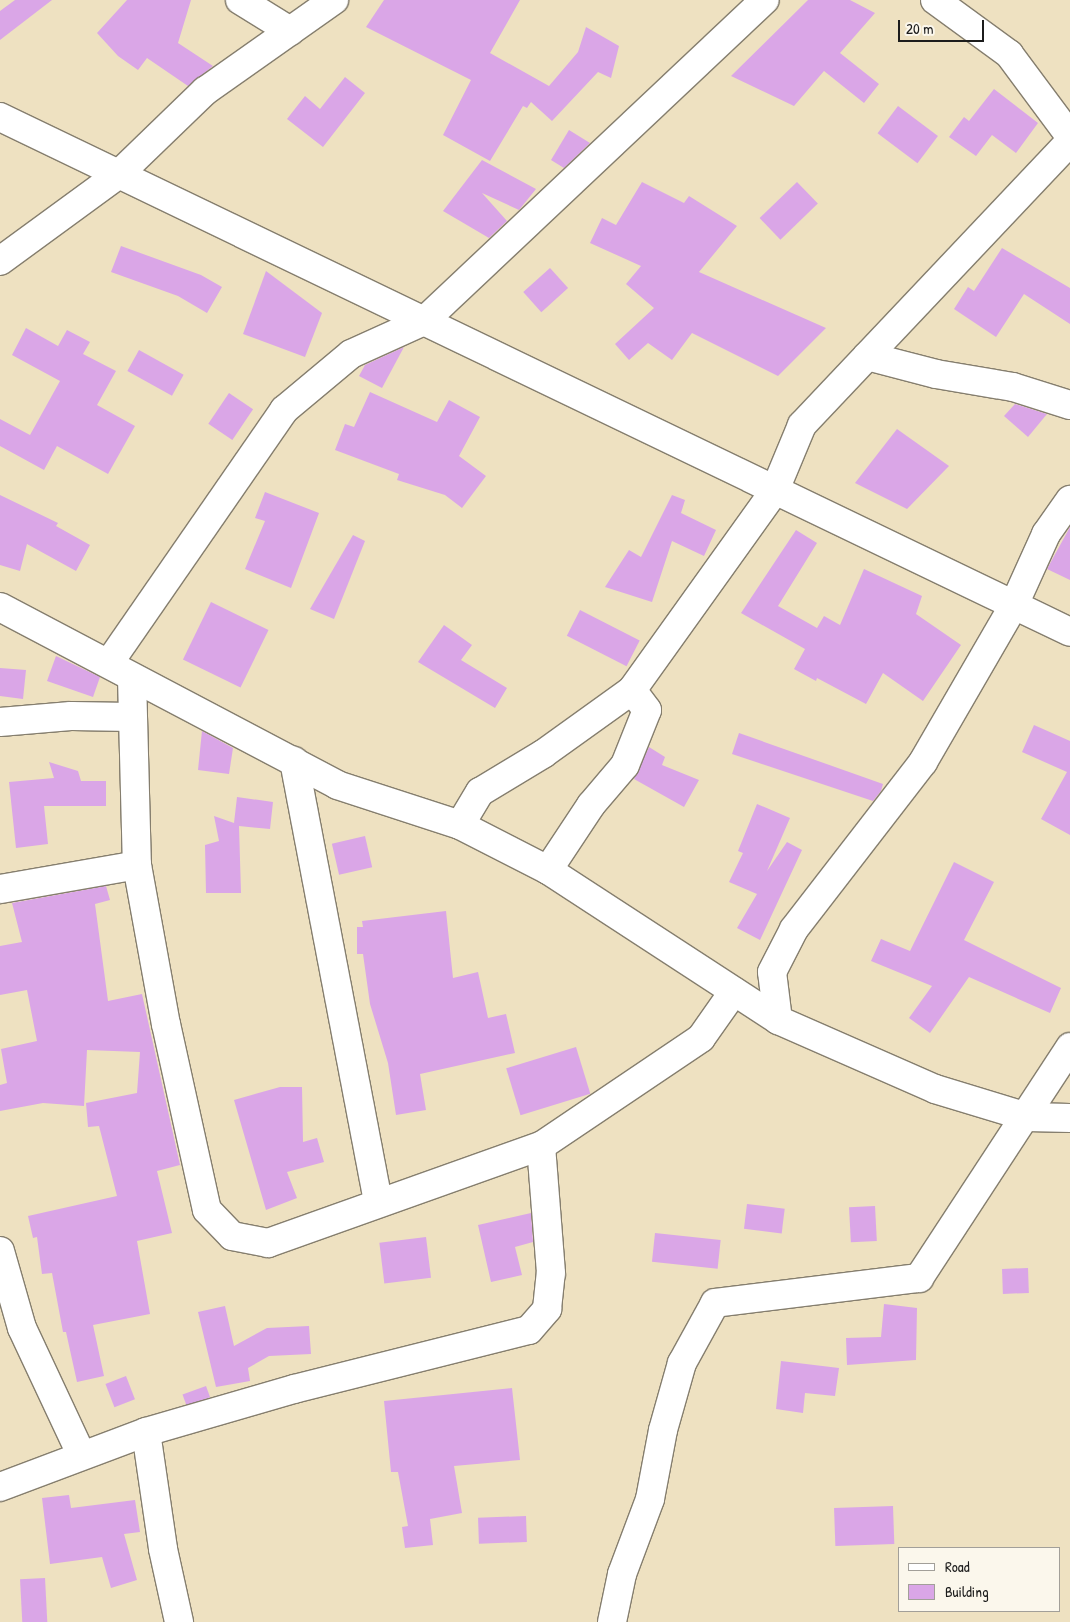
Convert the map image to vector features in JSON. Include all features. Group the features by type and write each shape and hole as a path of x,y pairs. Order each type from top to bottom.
{"street":[{"path":"240,0 290,31"},
{"path":"0,261 119,174 205,91 334,0"},
{"path":"109,663 284,410 351,354 424,321 765,0"},
{"path":"935,0 1009,54 1070,136"},
{"path":"0,118 1070,632"},
{"path":"460,825 480,792 542,754 632,690 775,490 802,424 1070,142"},
{"path":"867,356 936,374 1013,387 1070,405"},
{"path":"778,1020 772,972 794,929 923,762 1014,605 1046,534 1070,500"},
{"path":"0,607 337,785 460,825 548,870 778,1020 935,1089 1027,1117 1070,1118"},
{"path":"132,678 137,865 166,1024 207,1210 232,1236 268,1243 378,1202 541,1146 701,1038 734,991"},
{"path":"548,870 591,806 625,765 647,710 632,690"},
{"path":"0,722 71,716 132,717"},
{"path":"294,761 378,1202"},
{"path":"0,889 137,865"},
{"path":"612,1622 622,1574 650,1499 663,1430 682,1363 715,1303 919,1278 958,1216 1027,1117 1070,1047"},
{"path":"0,1487 81,1454 146,1432 294,1389 529,1330 547,1309 551,1273 541,1146"},
{"path":"0,1251 22,1328 81,1454"},
{"path":"146,1432 163,1549 179,1622"}],"building":[{"path":"15,0 52,0 0,40 0,11"},
{"path":"127,0 191,0 178,43 213,66 188,86 147,58 138,70 118,56 97,33"},
{"path":"384,0 520,0 490,53 549,86 578,52 586,27 619,46 611,78 598,72 552,121 531,102 527,108 523,106 490,161 443,135 471,80 366,27"},
{"path":"808,0 850,0 875,13 840,53 879,84 864,103 824,71 794,106 731,76"},
{"path":"345,77 365,93 323,147 287,119 305,96 320,109"},
{"path":"994,89 1038,123 1016,153 992,135 976,156 949,137 964,117 969,121"},
{"path":"898,106 938,136 917,163 878,133"},
{"path":"569,130 590,143 564,168 551,160"},
{"path":"482,160 536,189 519,210 482,193 507,221 489,238 443,211"},
{"path":"642,182 684,203 689,196 737,226 699,272 826,328 778,376 692,333 672,360 648,343 629,360 615,344 654,308 626,284 641,266 590,243 602,218 616,225"},
{"path":"797,182 818,204 780,240 760,218"},
{"path":"121,246 201,275 222,287 207,313 178,296 111,272"},
{"path":"1002,248 1070,288 1070,324 1024,294 996,337 954,309 968,287 974,291"},
{"path":"550,268 568,288 541,312 523,292"},
{"path":"266,271 322,313 305,357 243,334"},
{"path":"26,328 58,346 67,330 90,342 83,354 116,371 97,405 135,426 108,474 57,446 44,470 0,446 0,419 30,435 60,381 12,355"},
{"path":"404,347 382,388 359,376 365,365"},
{"path":"139,350 184,375 172,396 127,371"},
{"path":"370,392 437,422 449,400 480,417 459,456 486,476 462,508 445,495 397,480 399,474 335,450 345,424 354,427"},
{"path":"229,393 253,409 232,440 208,424"},
{"path":"1015,404 1047,414 1028,437 1004,416"},
{"path":"897,429 949,466 907,509 855,483"},
{"path":"265,492 319,513 291,588 245,569 265,521 255,518"},
{"path":"0,495 58,523 56,526 90,545 76,571 27,544 20,571 0,565"},
{"path":"672,495 685,500 681,513 716,530 704,556 672,541 652,602 605,587 629,550 641,557"},
{"path":"1070,527 1070,580 1047,569"},
{"path":"796,530 817,543 778,606 817,628 824,616 840,625 864,569 922,596 916,614 961,645 923,701 883,673 866,704 817,678 816,681 794,669 805,649 741,613"},
{"path":"353,535 365,541 334,619 310,609"},
{"path":"211,602 269,630 240,688 183,660"},
{"path":"580,610 640,640 627,666 567,636"},
{"path":"444,625 472,645 461,660 507,688 495,708 418,662"},
{"path":"56,656 100,677 93,697 47,681"},
{"path":"0,668 26,670 23,699 0,696"},
{"path":"1034,725 1070,741 1070,835 1041,819 1067,772 1022,752"},
{"path":"202,731 233,748 229,774 198,770"},
{"path":"739,733 883,784 881,791 873,801 732,754"},
{"path":"649,747 665,757 662,765 699,780 684,807 634,779"},
{"path":"49,762 78,771 81,781 106,781 106,806 44,806 48,844 16,848 9,782 54,778"},
{"path":"237,797 273,802 270,829 239,826 241,893 206,893 205,845 219,841 214,816 234,823"},
{"path":"757,804 790,818 767,871 787,842 802,850 760,940 737,928 757,894 729,882 743,853 738,851"},
{"path":"365,836 372,867 339,875 332,844"},
{"path":"954,862 994,882 964,940 1061,988 1050,1013 969,977 930,1033 909,1018 932,986 871,961 881,939 910,951"},
{"path":"106,886 110,900 95,904 108,1001 142,994 180,1165 157,1171 172,1233 137,1241 150,1314 93,1325 104,1376 77,1382 66,1332 63,1332 52,1273 42,1274 37,1237 33,1238 28,1216 117,1196 99,1126 88,1127 86,1103 137,1093 140,1052 87,1050 84,1106 43,1103 0,1111 0,1085 7,1083 1,1049 37,1041 27,990 0,995 0,946 22,942 12,903"},
{"path":"446,911 453,978 478,972 488,1018 506,1014 515,1053 420,1074 426,1110 396,1115 388,1063 370,1004 363,954 357,954 357,927 363,927 362,921"},
{"path":"576,1047 590,1094 521,1115 506,1068"},
{"path":"280,1087 302,1087 303,1142 317,1138 324,1162 287,1172 297,1198 266,1210 234,1100"},
{"path":"747,1204 785,1209 782,1233 744,1229"},
{"path":"875,1206 877,1241 851,1242 849,1207"},
{"path":"531,1213 533,1242 515,1247 522,1275 491,1282 478,1225"},
{"path":"655,1233 721,1240 718,1269 652,1262"},
{"path":"426,1237 431,1278 384,1283 379,1243"},
{"path":"1028,1268 1029,1293 1003,1294 1002,1269"},
{"path":"884,1304 917,1308 916,1360 847,1365 846,1338 881,1337"},
{"path":"225,1306 234,1346 267,1328 309,1326 311,1354 269,1356 248,1368 250,1381 216,1387 198,1312"},
{"path":"781,1361 839,1368 835,1396 805,1393 803,1413 776,1409"},
{"path":"126,1376 135,1399 114,1407 105,1384"},
{"path":"206,1386 210,1397 187,1406 183,1395"},
{"path":"512,1388 520,1460 454,1466 462,1513 430,1519 433,1545 405,1548 402,1527 408,1526 398,1472 391,1472 384,1401"},
{"path":"69,1495 71,1508 135,1500 140,1532 124,1534 137,1580 111,1588 102,1557 50,1564 42,1498"},
{"path":"893,1506 894,1544 835,1546 834,1508"},
{"path":"526,1516 527,1542 479,1544 478,1518"},
{"path":"45,1578 47,1622 22,1622 20,1579"}]}
